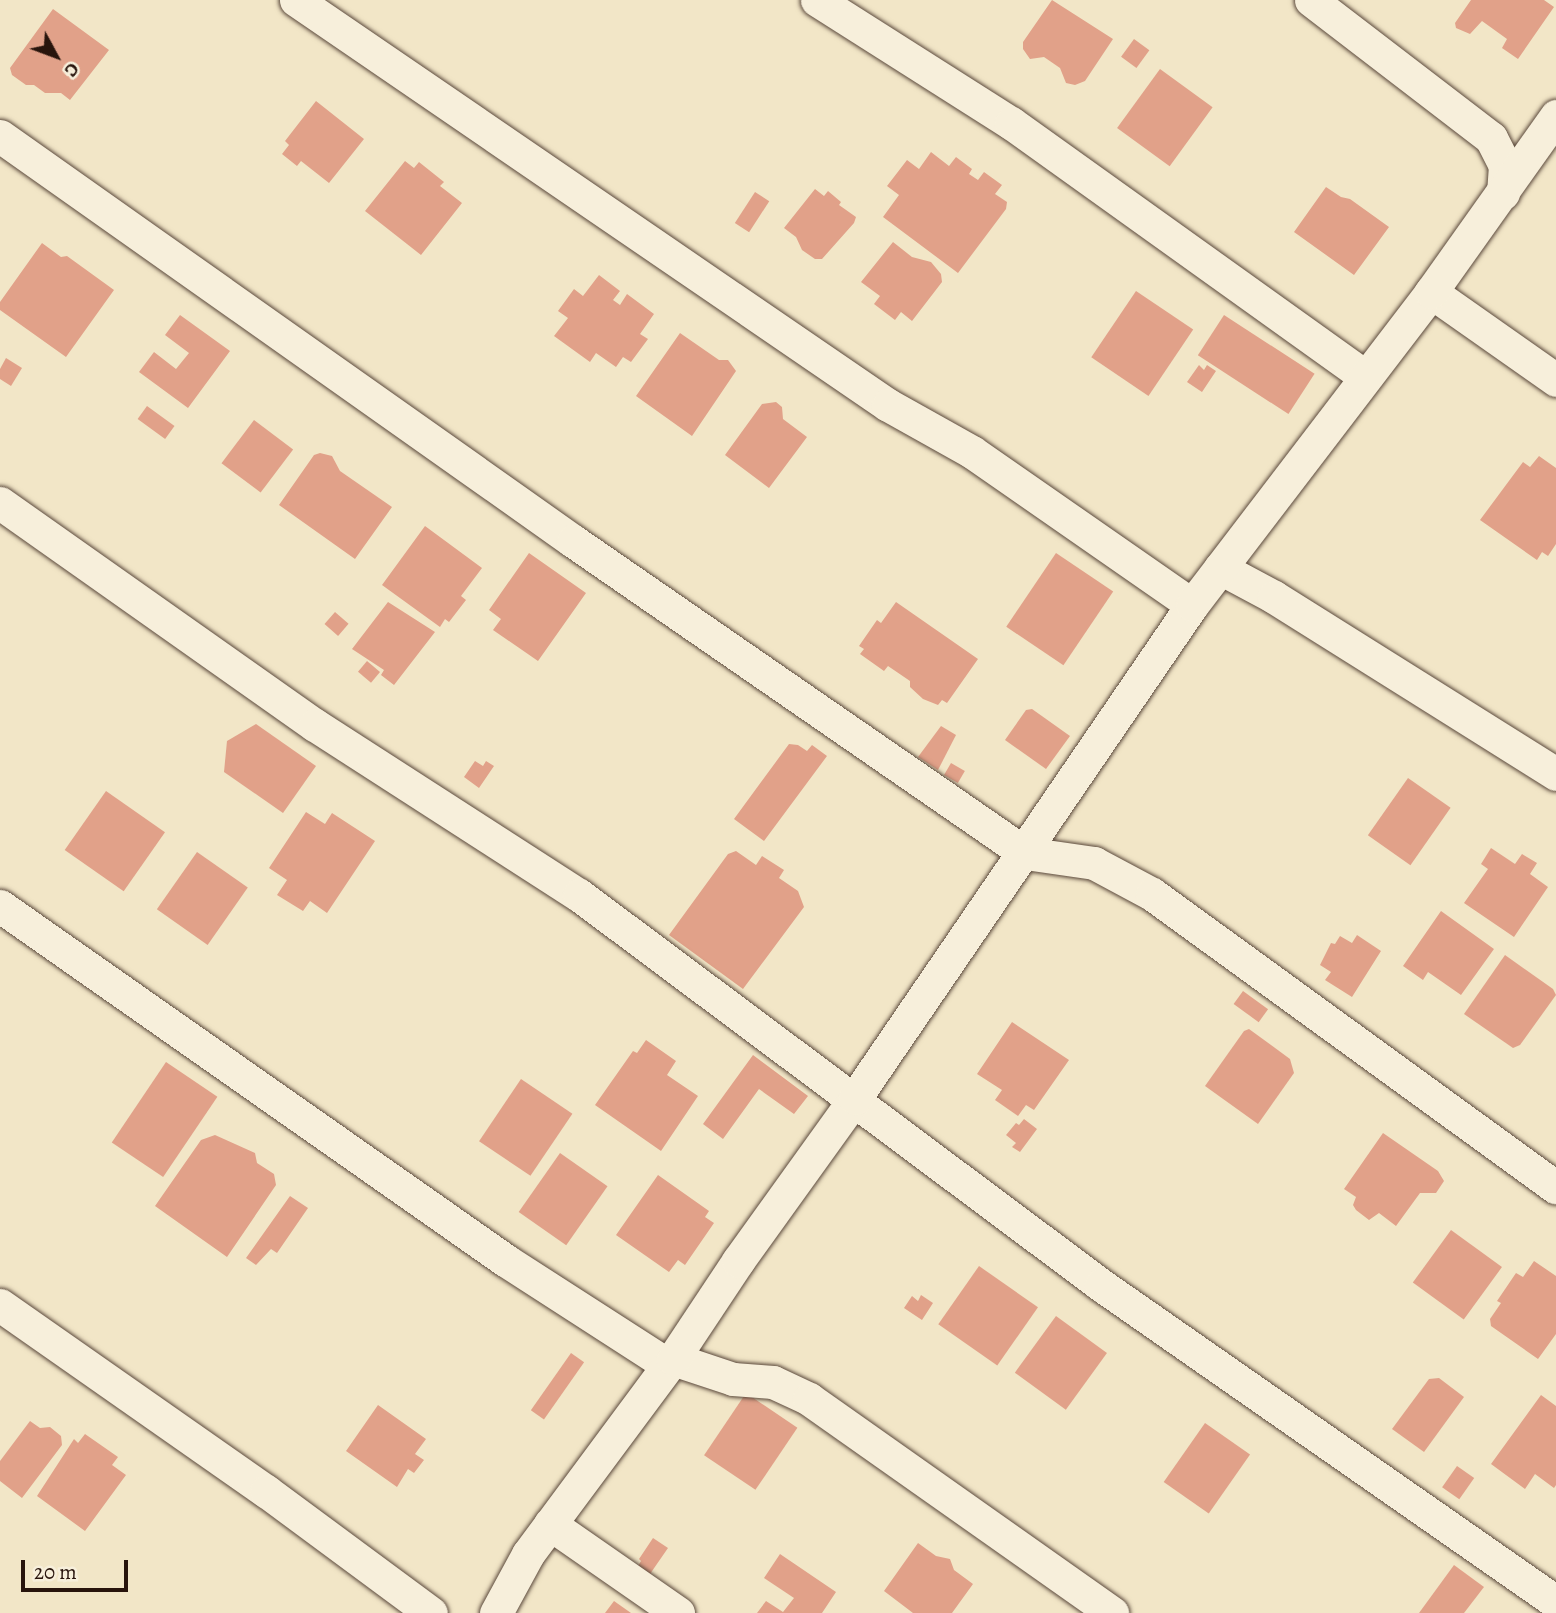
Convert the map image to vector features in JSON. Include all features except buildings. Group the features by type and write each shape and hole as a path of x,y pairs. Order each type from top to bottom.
{"street":[{"path":"296,0 888,405 972,452 1192,606"},
{"path":"817,0 1011,123 1364,376"},
{"path":"1311,0 1491,138 1505,165 1503,193"},
{"path":"496,1613 528,1554 670,1362 738,1261 855,1098 1192,606 1364,376 1431,292 1556,116"},
{"path":"0,136 585,548 1025,853 1094,863 1152,894 1556,1187"},
{"path":"1431,292 1556,380"},
{"path":"0,503 315,725 579,895 855,1098 1101,1285 1556,1602"},
{"path":"1220,568 1274,597 1556,775"},
{"path":"0,906 505,1260 670,1362 733,1379 773,1381 809,1399 1112,1613"},
{"path":"0,1305 266,1491 431,1613"},
{"path":"550,1524 678,1613"}]}
